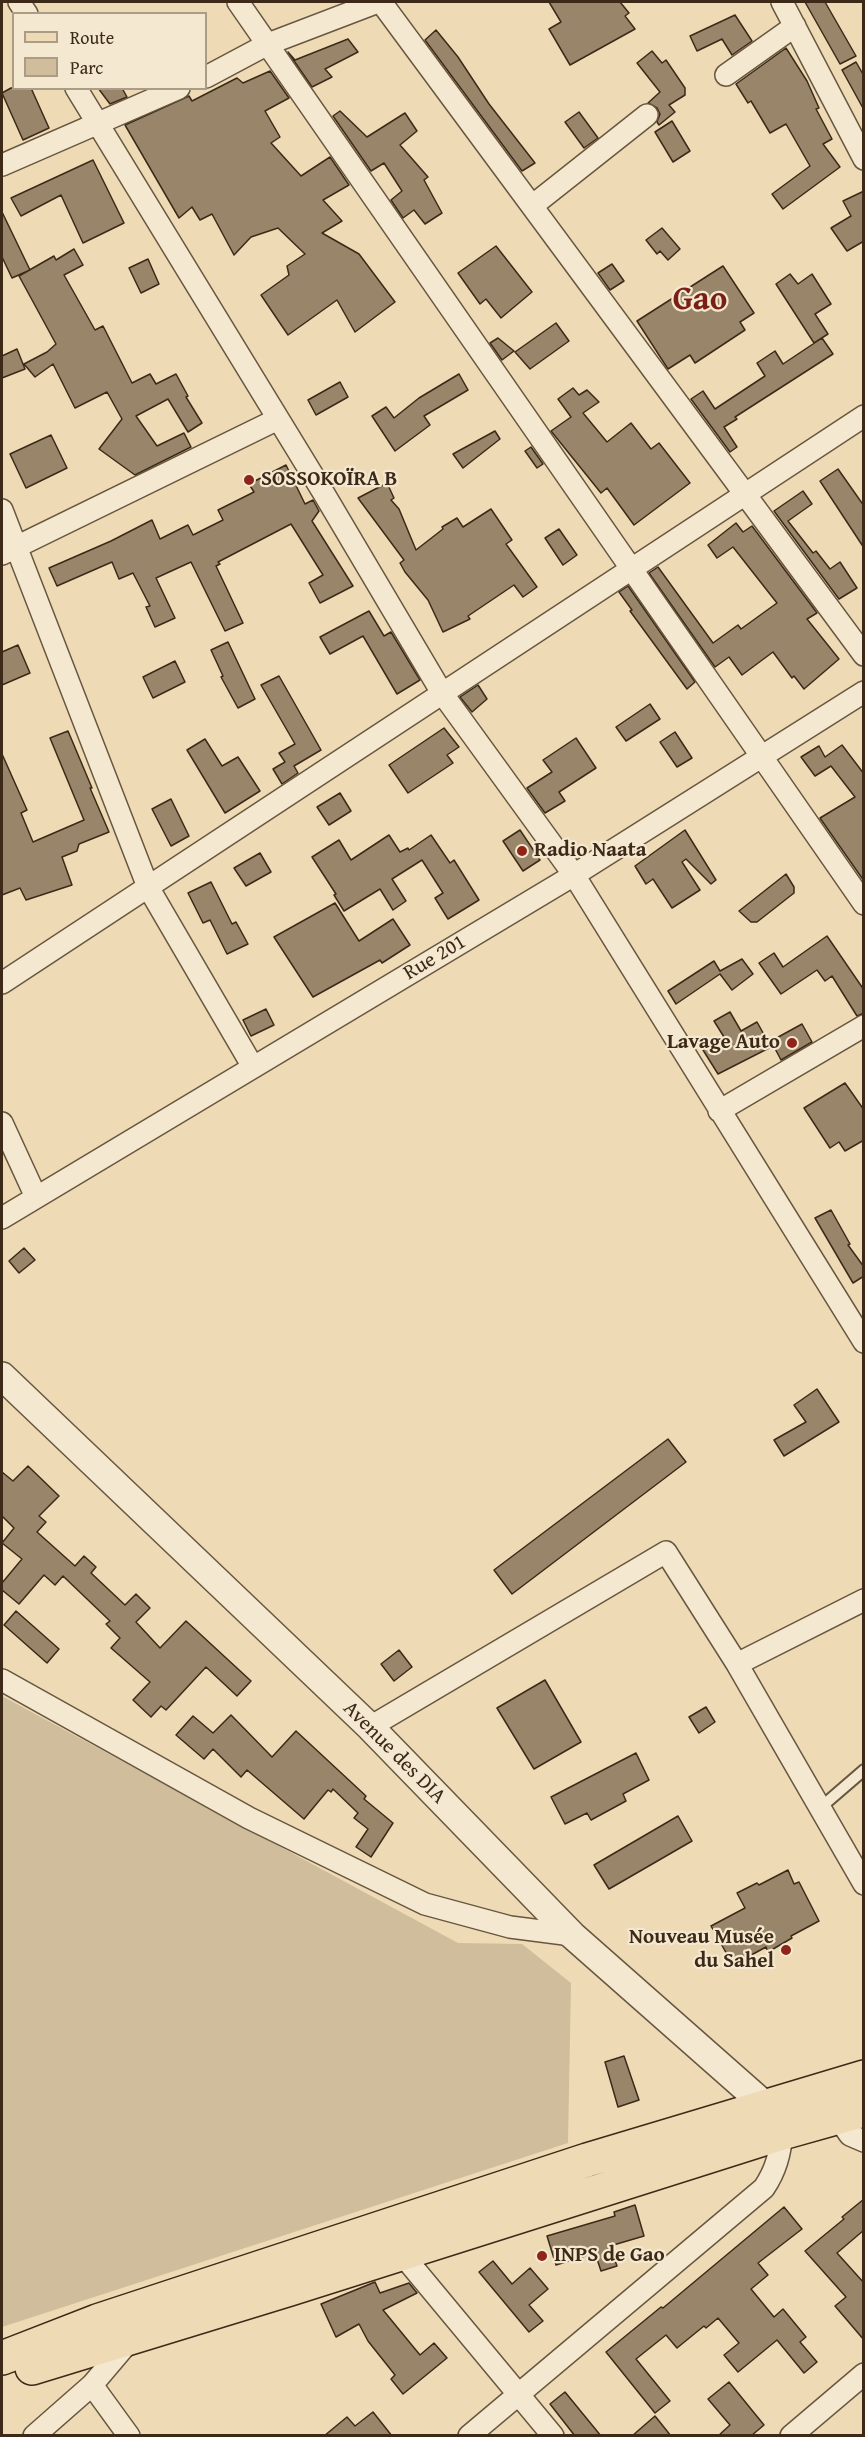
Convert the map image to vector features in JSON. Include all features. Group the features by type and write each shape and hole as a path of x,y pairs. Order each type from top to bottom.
{"main road":[{"path":"2,2377 441,2241 774,2120 864,2077"},
{"path":"2,2358 97,2321 520,2182 774,2120 851,2114"}],"street":[{"path":"238,2 864,904"},
{"path":"207,76 268,44 379,2 864,655"},
{"path":"782,2 864,159"},
{"path":"726,75 795,26"},
{"path":"77,90 442,693 574,875 719,1112 864,1342"},
{"path":"2,165 174,90"},
{"path":"532,206 647,115"},
{"path":"2,983 864,416"},
{"path":"10,551 278,419"},
{"path":"2,510 10,551 148,886 253,1067"},
{"name":"Rue 201","path":"2,1218 574,875 760,755 864,692"},
{"path":"719,1112 864,1026"},
{"path":"2,1123 36,1197"},
{"name":"Avenue des DIA","path":"2,1376 370,1727 572,1935 774,2120"},
{"path":"370,1727 666,1552 737,1664 820,1808 857,1858 864,1884"},
{"path":"737,1664 864,1600"},
{"path":"2,1680 249,1818 425,1904 510,1927 572,1935"},
{"path":"851,2114 850,2135 864,2140"},
{"path":"469,2436 764,2188 775,2171 780,2152 774,2120"},
{"path":"400,2253 553,2436"},
{"path":"34,2436 92,2385 135,2335"},
{"path":"790,2436 864,2374"},
{"path":"92,2385 129,2436"}],"lane":[{"path":"820,1808 864,1770"}],"green space":[{"path":"2,1696 458,1943 522,1944 571,1983 568,2143 2,2327"}],"building":[{"path":"549,2 620,2 629,13 625,16 635,29 570,65 549,29 561,22"},
{"path":"805,2 825,2 856,56 840,64"},
{"path":"735,15 752,41 732,55 722,39 697,51 690,36"},
{"path":"436,30 535,163 522,171 425,40"},
{"path":"348,39 358,52 325,69 332,77 312,87 288,52 295,60"},
{"path":"786,48 807,81 819,108 816,109 832,139 823,144 840,167 783,209 772,194 810,166 786,124 770,133 751,101 748,103 736,84"},
{"path":"652,51 662,63 666,60 685,88 685,95 669,105 675,112 659,125 657,122 660,114 657,108 648,103 660,92 637,63"},
{"path":"856,62 864,76 864,110 842,70"},
{"path":"270,71 289,98 265,111 280,137 271,143 301,176 330,157 349,185 323,200 342,221 322,233 359,254 395,302 355,332 337,300 288,335 261,295 289,275 287,266 305,254 278,228 251,237 234,255 212,214 200,220 192,207 179,218 125,125 189,96 192,101 237,78 243,83"},
{"path":"11,88 12,90 32,90 49,128 23,140 2,93"},
{"path":"100,90 123,90 127,97 110,104"},
{"path":"340,111 367,137 405,113 417,131 400,145 428,177 424,180 442,213 425,224 414,210 403,218 391,200 402,191 384,163 371,171 333,116"},
{"path":"579,112 598,138 584,148 565,122"},
{"path":"672,121 690,151 673,162 655,132"},
{"path":"93,160 124,223 83,243 61,195 21,216 11,198"},
{"path":"864,191 864,241 847,251 831,228 851,216 843,201"},
{"path":"2,212 30,270 12,278 2,257"},
{"path":"662,228 680,249 668,260 660,251 657,254 646,240"},
{"path":"496,246 532,292 501,318 486,299 480,304 458,273"},
{"path":"74,249 83,265 64,275 95,330 103,326 132,383 150,374 156,384 176,374 188,396 186,397 202,423 188,432 168,399 136,416 157,446 184,433 191,447 135,475 99,449 122,419 107,392 75,408 53,364 35,377 24,364 47,352 56,344 19,276 54,256 56,260"},
{"path":"148,259 159,284 141,293 129,268"},
{"path":"612,264 624,281 610,290 598,273"},
{"path":"723,266 754,313 740,322 745,330 695,363 690,355 668,369 637,321"},
{"path":"790,274 798,284 812,274 831,304 815,314 828,334 814,343 776,284"},
{"path":"556,323 569,341 530,369 515,352"},
{"path":"498,338 514,351 502,360 490,343"},
{"path":"822,338 833,354 735,417 737,419 724,427 737,447 730,452 691,399 703,391 715,409 765,376 757,363 775,351 783,364"},
{"path":"17,349 25,369 2,378 2,356"},
{"path":"459,374 468,390 424,416 430,425 395,451 372,416 386,407 394,418 419,398"},
{"path":"340,382 348,397 316,415 308,400"},
{"path":"573,388 579,395 587,390 599,402 583,413 607,442 631,423 651,449 659,443 690,483 634,525 607,488 601,493 551,431 571,417 558,399"},
{"path":"495,431 500,439 463,468 453,454"},
{"path":"51,435 67,468 26,488 10,454"},
{"path":"531,447 543,464 537,468 525,451"},
{"path":"286,465 305,504 313,500 319,511 312,521 353,586 320,603 309,583 323,575 291,524 218,562 220,564 216,566 243,623 225,631 191,562 156,578 175,618 155,627 146,607 150,606 133,573 119,579 112,562 57,586 49,568 152,520 160,539 188,525 193,535 223,520 218,510 254,492 249,484"},
{"path":"838,469 864,506 864,548 820,481"},
{"path":"387,483 394,498 391,500 399,509 416,550 443,529 442,527 457,518 463,527 491,509 512,540 506,544 537,587 523,597 514,585 468,616 470,619 443,632 428,600 400,563 404,560 358,498"},
{"path":"803,491 812,504 788,521 813,553 816,551 830,569 840,562 857,588 839,599 774,511"},
{"path":"736,523 743,532 752,526 817,613 807,619 839,659 804,689 794,676 792,678 773,652 742,675 729,657 715,667 649,573 658,567 713,643 738,625 741,629 777,603 733,547 717,558 708,545"},
{"path":"559,529 577,555 563,565 545,538"},
{"path":"628,586 695,682 687,689 630,611 632,610 619,592"},
{"path":"369,611 384,636 391,632 420,680 397,694 363,636 330,654 320,637"},
{"path":"228,642 255,699 238,708 221,677 223,676 211,650"},
{"path":"18,645 30,673 2,685 2,652"},
{"path":"175,661 185,682 153,698 143,677"},
{"path":"279,676 321,750 294,766 298,773 282,784 273,769 285,762 279,753 295,744 261,685"},
{"path":"478,685 487,699 472,712 460,697"},
{"path":"650,704 660,719 626,741 616,727"},
{"path":"444,728 459,747 447,755 453,763 408,793 389,765"},
{"path":"68,731 109,832 79,844 77,851 62,857 72,885 26,900 20,888 2,895 2,754 27,810 21,813 33,842 84,820 50,738"},
{"path":"675,732 692,758 677,767 660,742"},
{"path":"576,738 596,768 559,792 565,801 545,813 527,788 552,772 543,760"},
{"path":"205,739 222,766 238,757 260,791 225,813 187,750"},
{"path":"842,745 864,774 864,881 820,818 855,797 831,766 815,776 801,757 819,746 825,757"},
{"path":"340,793 351,811 329,825 317,807"},
{"path":"171,799 189,836 171,846 152,809"},
{"name":"Radio Naata","path":"520,830 540,860 523,871 503,841"},
{"path":"685,830 716,880 711,884 686,859 682,862 700,890 672,908 653,879 646,884 635,866"},
{"path":"389,835 400,852 408,848 409,850 431,835 450,863 454,860 479,900 448,919 435,898 443,893 422,860 392,879 406,901 393,910 380,889 344,911 312,857 339,840 351,860"},
{"path":"260,853 271,872 246,886 234,868"},
{"path":"786,874 794,887 794,893 757,922 751,922 739,911"},
{"path":"211,882 232,924 236,922 248,944 227,954 210,920 203,923 188,893"},
{"path":"335,903 359,941 393,919 410,945 382,963 380,960 313,997 274,937"},
{"path":"827,936 864,990 864,1013 857,1016 832,976 825,981 817,970 781,994 759,963 774,953 783,967"},
{"path":"742,959 753,974 732,990 720,974 676,1004 668,991 714,961 720,971"},
{"path":"266,1009 274,1025 251,1036 243,1020"},
{"path":"730,1012 741,1031 757,1022 771,1047 718,1074 703,1050 724,1037 714,1021"},
{"name":"Lavage Auto","path":"802,1024 812,1042 781,1060 771,1041"},
{"path":"845,1083 864,1110 864,1140 845,1151 839,1142 830,1148 804,1108"},
{"path":"831,1210 850,1244 848,1245 864,1267 864,1276 853,1283 815,1218"},
{"path":"24,1248 35,1260 19,1273 9,1261"},
{"path":"817,1389 839,1422 784,1456 774,1440 806,1422 794,1405"},
{"path":"668,1439 686,1462 512,1594 494,1570"},
{"path":"28,1466 59,1496 39,1516 46,1522 37,1532 75,1566 84,1556 96,1567 91,1573 125,1605 136,1594 150,1608 136,1622 160,1648 186,1621 251,1681 237,1696 206,1667 166,1710 161,1706 151,1717 133,1700 150,1682 111,1648 120,1638 106,1624 110,1621 63,1576 55,1585 44,1575 19,1604 2,1590 2,1583 22,1559 2,1543 14,1528 2,1516 2,1472 13,1481"},
{"path":"16,1611 59,1649 47,1663 4,1625"},
{"path":"399,1650 412,1667 394,1681 381,1664"},
{"path":"545,1680 581,1742 534,1769 497,1708"},
{"path":"706,1707 715,1722 699,1733 689,1717"},
{"path":"231,1715 272,1757 296,1731 366,1796 364,1799 393,1823 371,1857 356,1847 368,1829 354,1818 358,1813 333,1789 331,1792 328,1790 304,1819 247,1770 241,1777 213,1749 204,1759 176,1735 193,1716 213,1733"},
{"path":"636,1753 649,1780 623,1794 626,1801 591,1820 587,1813 565,1824 551,1797"},
{"path":"678,1816 692,1841 609,1889 594,1865"},
{"path":"788,1870 794,1884 799,1882 819,1921 768,1952 766,1947 733,1965 711,1926 745,1908 737,1893"},
{"path":"624,2056 639,2100 618,2107 605,2062"},
{"path":"864,2199 864,2230 837,2253 864,2283 864,2340 835,2306 846,2297 805,2251"},
{"path":"635,2205 644,2236 610,2246 617,2266 601,2271 595,2253 556,2265 547,2236 615,2216 614,2212"},
{"path":"784,2207 802,2229 758,2263 768,2275 751,2289 774,2317 783,2309 806,2337 800,2342 817,2362 804,2373 777,2340 738,2372 724,2355 739,2343 718,2318 706,2328 704,2326 677,2348 666,2335 636,2359 670,2401 655,2413 606,2352 661,2307 663,2308"},
{"path":"493,2261 512,2284 530,2268 548,2289 529,2305 543,2321 529,2332 479,2272"},
{"path":"375,2282 380,2293 409,2283 417,2293 383,2310 420,2355 434,2343 447,2358 403,2394 391,2379 395,2375 368,2341 359,2324 336,2337 321,2304"},
{"path":"729,2382 764,2425 751,2436 718,2436 730,2425 708,2399"},
{"path":"565,2392 601,2436 575,2436 550,2404"},
{"path":"373,2412 392,2436 324,2436 347,2417 355,2426"},
{"path":"655,2416 671,2436 632,2436"}],"place":[{"name":"SOSSOKOÏRA B","path":"249,480"},
{"name":"Radio Naata","path":"522,851"},
{"name":"Lavage Auto","path":"792,1043"},
{"name":"Nouveau Musée du Sahel","path":"786,1950"},
{"name":"INPS de Gao","path":"542,2256"}],"district":[{"name":"Gao","path":"700,301"}]}
